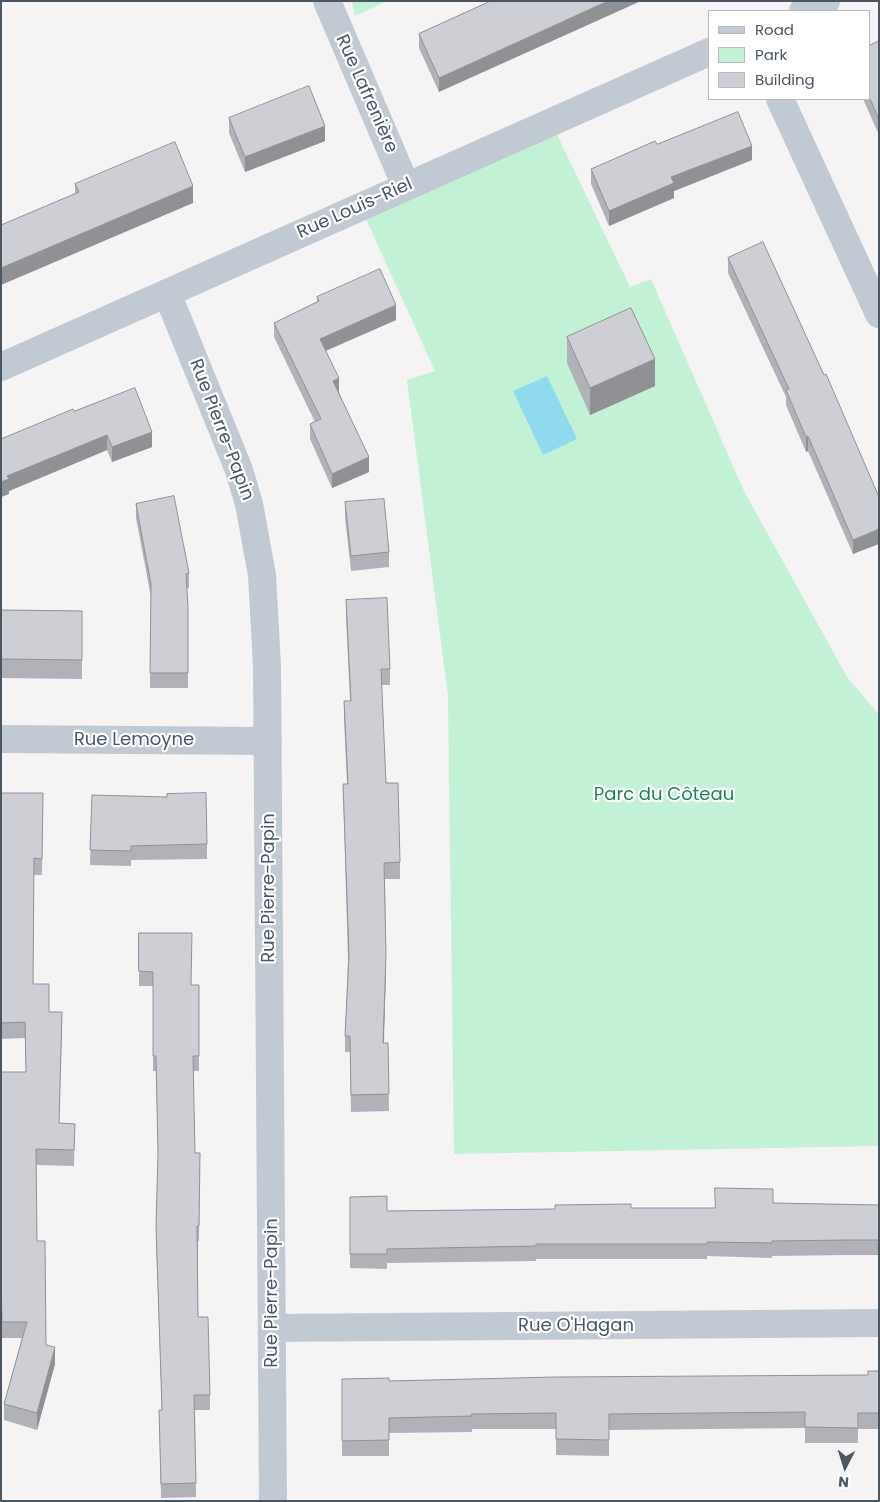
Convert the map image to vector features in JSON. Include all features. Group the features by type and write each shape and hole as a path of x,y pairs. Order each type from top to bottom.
{"street":[{"name":"Rue Lafrenière","path":"327,1 406,186"},
{"path":"805,10 826,1"},
{"name":"Rue Louis-Riel","path":"1,367 708,52"},
{"path":"780,100 879,314"},
{"name":"Rue Pierre-Papin","path":"167,293 239,470 249,504 262,574 266,619 273,1501"},
{"name":"Rue Lemoyne","path":"1,739 268,740"},
{"name":"Rue O'Hagan","path":"272,1328 879,1323"}],"green space":[{"path":"352,1 387,1 355,16"},
{"name":"Parc du Côteau","path":"551,122 630,287 651,279 744,491 847,677 879,715 879,1146 454,1154 448,696 407,380 435,371 360,206"}],"water":[{"path":"547,376 577,439 543,455 513,391"}],"building":[{"path":"491,1 608,1 439,78 419,34"},
{"path":"879,41 879,120 870,98 870,46"},
{"path":"309,86 325,126 245,157 229,118"},
{"path":"738,112 752,146 671,177 674,183 609,211 591,169 655,141 657,144"},
{"path":"175,142 193,186 1,268 1,225 79,192 75,184"},
{"path":"763,242 824,375 826,374 879,497 879,529 853,540 786,390 789,389 728,258"},
{"path":"380,269 396,305 320,339 339,378 333,381 369,457 332,474 310,424 321,419 274,323 319,301 317,297"},
{"path":"631,308 655,359 590,388 567,337"},
{"path":"135,388 152,432 112,447 107,435 7,476 9,479 1,482 1,439 73,409 74,411"},
{"path":"174,496 189,573 186,574 188,673 150,673 151,584 136,504"},
{"path":"384,499 389,552 351,556 345,502"},
{"path":"387,598 390,669 381,669 386,783 398,783 400,862 384,863 386,954 383,1043 388,1043 389,1094 351,1095 350,1036 345,1036 349,955 343,784 348,784 344,701 351,701 346,600"},
{"path":"1,610 82,611 82,660 1,659"},
{"path":"1,793 43,793 42,859 34,858 33,984 49,984 49,1012 62,1012 59,1123 75,1124 74,1150 36,1149 37,1241 45,1241 46,1345 55,1347 37,1413 4,1404 27,1322 2,1322 1,1072 26,1072 25,1022 1,1023"},
{"path":"206,793 207,844 131,846 131,851 90,850 92,795 167,797 167,794"},
{"path":"139,933 192,933 191,985 199,985 199,1056 193,1056 195,1153 200,1153 199,1226 197,1226 198,1317 208,1317 210,1395 194,1395 196,1483 161,1484 159,1410 162,1410 156,1226 158,1153 156,1056 153,1056 153,972 139,971"},
{"path":"715,1188 773,1189 773,1203 879,1205 879,1240 772,1241 772,1243 707,1242 707,1244 536,1244 536,1246 387,1249 387,1254 350,1254 350,1197 387,1196 387,1211 555,1209 555,1205 631,1204 631,1208 715,1208"},
{"path":"868,1371 879,1371 879,1413 858,1413 858,1428 805,1427 805,1412 609,1414 609,1440 556,1439 556,1413 471,1414 472,1416 389,1418 389,1440 342,1441 342,1379 389,1378 389,1381 556,1377 868,1375"}]}
